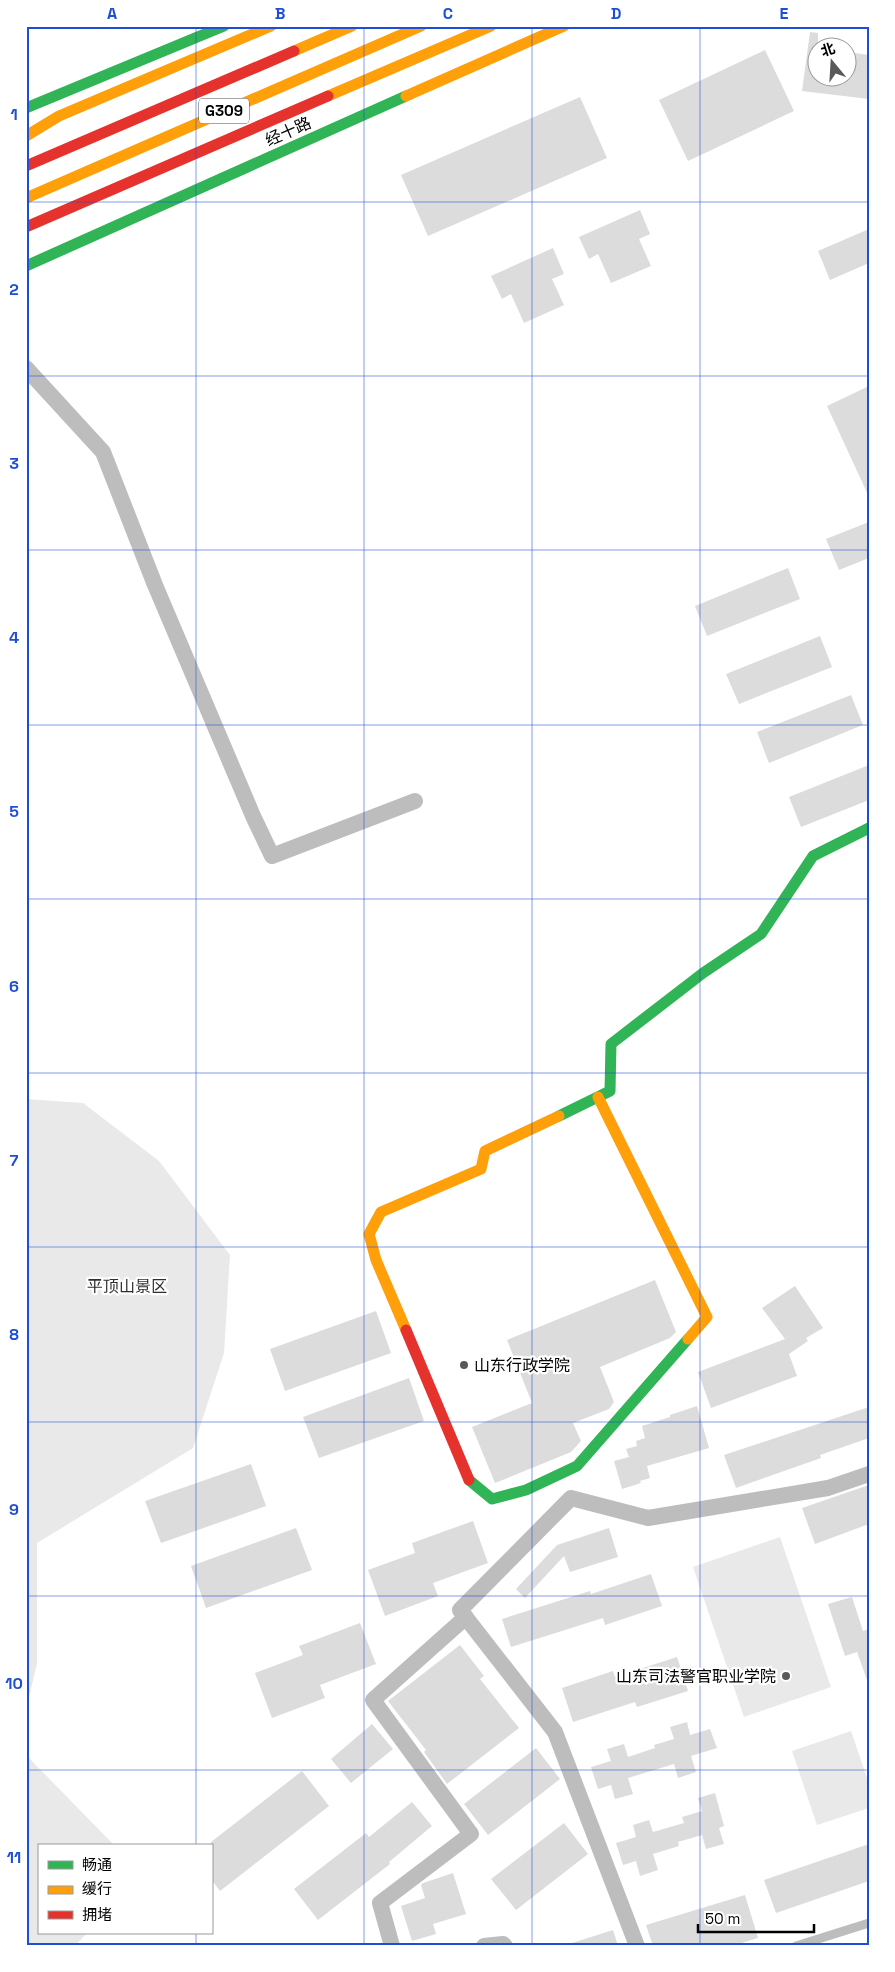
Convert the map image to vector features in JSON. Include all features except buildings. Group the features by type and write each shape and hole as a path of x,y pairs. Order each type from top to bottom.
{"main road":[{"path":"26,108 224,26"},
{"path":"26,136 59,116 271,26"},
{"name":"G309","path":"26,166 352,26"},
{"name":"G309","path":"26,198 421,26"},
{"path":"26,227 491,26"},
{"name":"经十路","path":"26,266 564,26"},
{"path":"598,1096 707,1317 577,1466 526,1490 492,1499 470,1481 376,1260 370,1234 381,1212 481,1169 485,1151 598,1096 610,1091 611,1044 703,973 761,934 813,856 869,828"}],"street":[{"path":"26,368 103,452 155,585 253,816 272,856 415,801"},
{"path":"637,1946 555,1732 460,1610 571,1498 648,1518 828,1488 869,1474"},
{"path":"392,1946 380,1903 471,1834 373,1700 466,1617"},
{"path":"484,1946 503,1944 505,1946"}],"lane":[{"path":"796,1946 869,1923"}],"green space":[{"name":"平顶山景区","path":"26,1099 83,1103 159,1161 230,1255 224,1353 193,1448 37,1543 37,1664 26,1709"},
{"path":"780,1537 831,1687 744,1717 693,1567"},
{"path":"851,1731 869,1784 869,1808 817,1825 792,1751"},
{"path":"26,1755 113,1844 38,1844 38,1934 86,1934 75,1946 26,1946"}],"traffic: fast":[{"path":"26,108 224,26"},
{"path":"26,266 406,96"},
{"path":"559,1116 610,1091 611,1044 703,973 761,934 813,856 869,828"},
{"path":"469,1480 492,1499 526,1490 577,1466 688,1339"}],"traffic: slow":[{"path":"26,136 59,116 271,26"},
{"path":"294,51 352,26"},
{"path":"26,198 421,26"},
{"path":"328,96 491,26"},
{"path":"406,96 564,26"},
{"path":"598,1097 707,1317 688,1339"},
{"path":"406,1330 376,1260 369,1234 381,1212 481,1169 485,1151 559,1116"}],"traffic: jam":[{"path":"26,166 294,51"},
{"path":"26,227 328,96"},
{"path":"406,1330 469,1480"}],"place":[{"name":"山东行政学院","path":"464,1365"},
{"name":"山东司法警官职业学院","path":"786,1676"}]}
